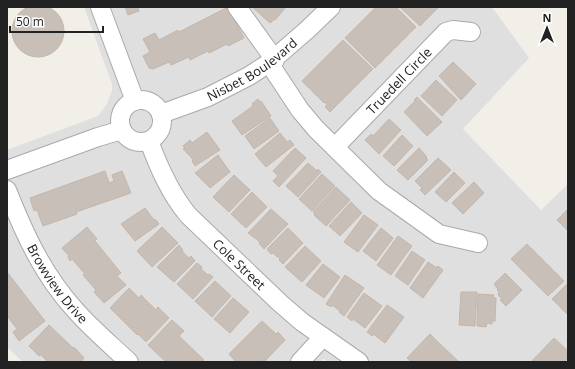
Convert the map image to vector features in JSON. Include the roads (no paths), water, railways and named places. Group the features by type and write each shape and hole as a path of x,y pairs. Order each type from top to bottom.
{"street":[{"path":"100,7 135,101"},
{"path":"237,7 300,110 316,129 379,191 439,234 478,243"},
{"name":"Nisbet Boulevard","path":"161,114 208,97 249,76 272,62 331,7"},
{"name":"Truedell Circle","path":"335,147 446,32 453,30 471,32"},
{"path":"135,101 148,101 158,108 161,114 162,120 159,132 149,141 137,142 131,139 122,130 120,124 122,113 125,108 135,101"},
{"path":"7,170 98,137 122,130"},
{"name":"Cole Street","path":"149,141 157,164 168,185 188,215 280,303 302,322 359,362"},
{"name":"Browview Drive","path":"7,190 22,228 42,266 76,311 129,362"},
{"path":"300,362 323,337"}]}
